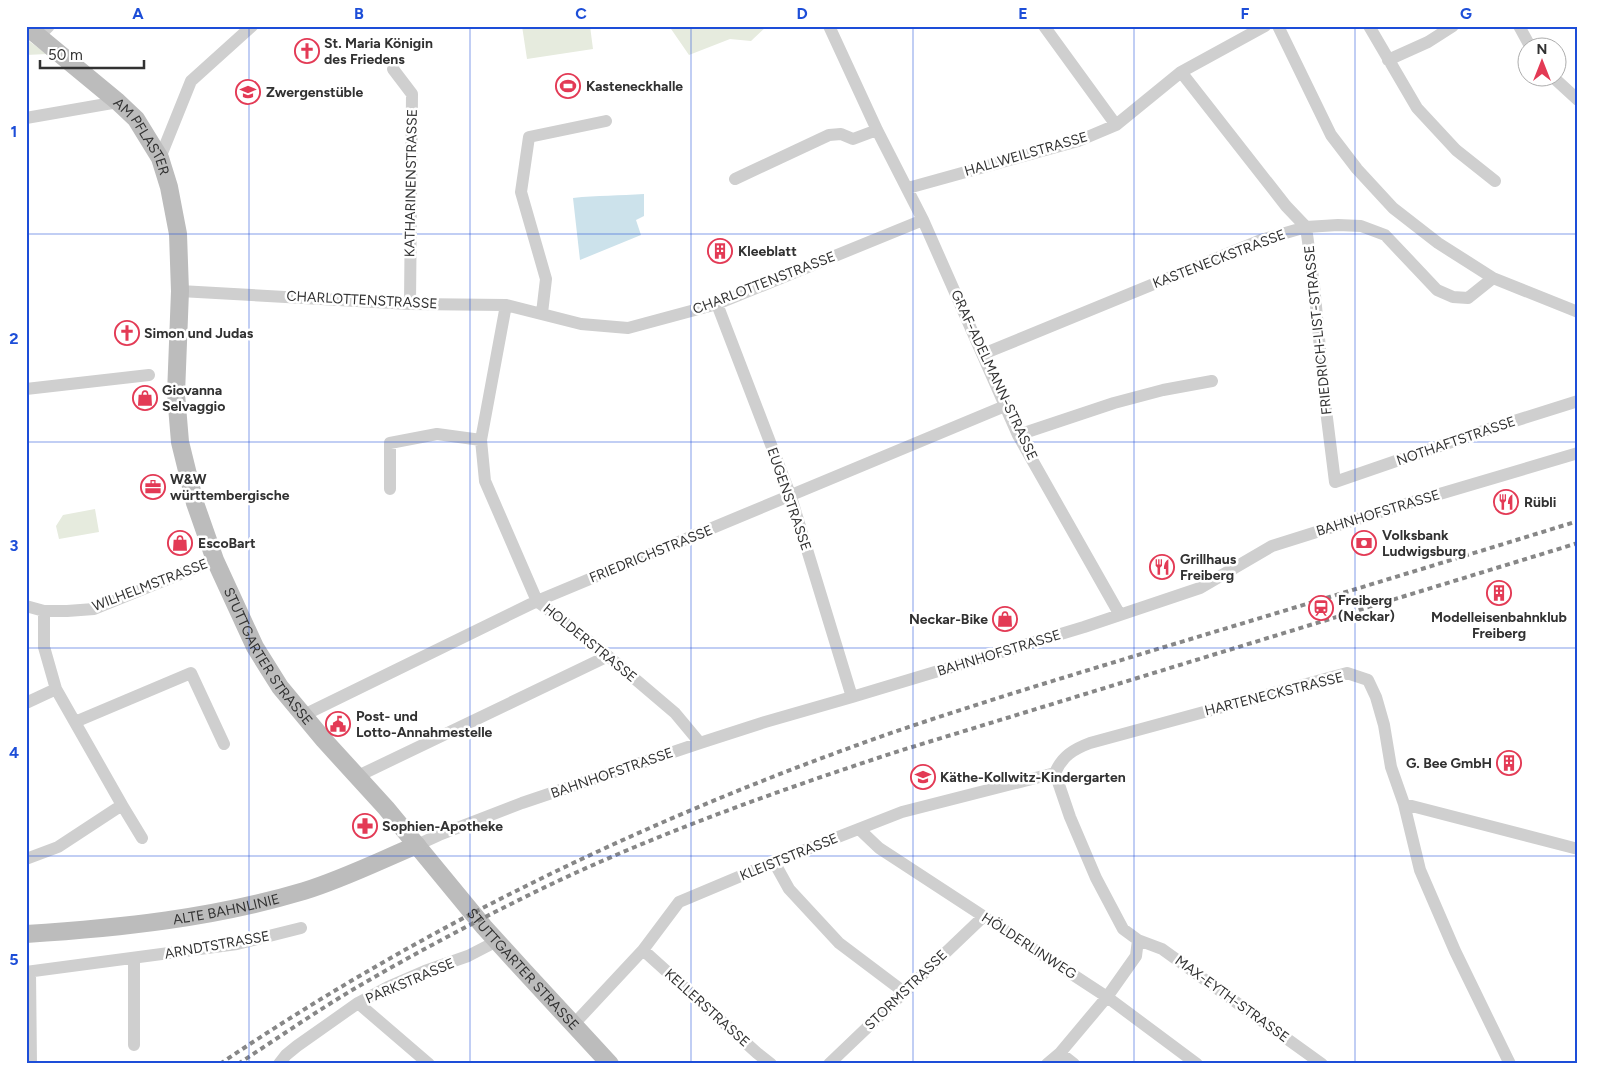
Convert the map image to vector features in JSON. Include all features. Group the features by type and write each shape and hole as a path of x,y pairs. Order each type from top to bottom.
{"street":[{"path":"160,158 192,81 252,26"},
{"name":"GRAF-ADELMANN-STRASSE","path":"829,26 877,130 923,220 1018,435 1120,615"},
{"path":"1044,26 1116,125"},
{"name":"HALLWEILSTRASSE","path":"908,188 1078,141 1116,125 1181,72 1264,26"},
{"path":"1278,26 1331,135 1357,169 1393,208 1438,243 1493,278 1578,312"},
{"path":"1369,26 1417,108 1456,150 1495,181"},
{"path":"1388,60 1428,42 1453,26"},
{"path":"1519,26 1526,38"},
{"name":"AM PFLASTER","path":"38,30 136,119 160,158 169,187 178,234 180,291"},
{"name":"KATHARINENSTRASSE","path":"393,69 412,94 410,304"},
{"name":"FRIEDRICH-LIST-STRASSE","path":"1181,72 1286,206 1306,227 1335,482"},
{"path":"1565,88 1578,100"},
{"path":"26,118 118,102"},
{"path":"542,313 546,279 521,192 529,137 606,121"},
{"path":"735,179 830,135 841,134 853,139 877,130"},
{"name":"CHARLOTTENSTRASSE","path":"180,291 410,304 506,305 581,324 628,328 716,304 923,220"},
{"name":"KASTENECKSTRASSE","path":"983,354 1261,240 1306,227 1361,226 1385,236 1437,290 1453,297 1468,298 1493,278"},
{"name":"STUTTGARTER STRASSE","path":"180,291 176,394 180,442 195,503 215,560 256,647 280,687 417,845 497,941 610,1064"},
{"name":"EUGENSTRASSE","path":"716,304 791,497 852,698"},
{"name":"HOLDERSTRASSE","path":"506,305 481,440 485,481 537,601 608,656 676,713 700,743"},
{"path":"26,389 149,375"},
{"path":"1018,435 1114,403 1163,390 1212,381"},
{"name":"NOTHAFTSTRASSE","path":"1335,482 1489,429 1578,401"},
{"name":"FRIEDRICHSTRASSE","path":"304,715 537,601 791,497 1005,406"},
{"path":"390,489 390,443 437,434 481,440"},
{"name":"BAHNHOFSTRASSE","path":"417,845 522,803 700,743 1120,615 1200,588 1272,546 1391,508 1578,453"},
{"name":"WILHELMSTRASSE","path":"26,606 44,611 94,609 215,560"},
{"path":"44,611 44,647 56,689 142,838"},
{"path":"358,776 608,656"},
{"path":"75,722 191,673 224,744"},
{"name":"HARTENECKSTRASSE","path":"1055,773 1060,762 1068,754 1090,743 1347,673 1368,680 1376,696 1384,725 1391,767 1404,804 1420,870 1455,951 1510,1064"},
{"path":"26,703 56,689"},
{"name":"KLEISTSTRASSE","path":"574,1024 643,950 679,902 774,862 902,812 1055,773"},
{"name":"MAX-EYTH-STRASSE","path":"1055,773 1070,817 1096,878 1123,929 1138,940 1162,949 1322,1064"},
{"path":"1404,804 1578,849"},
{"path":"26,859 58,847 122,805"},
{"name":"HÖLDERLINWEG","path":"859,829 879,848 1107,997 1197,1064"},
{"name":"ALTE BAHNLINIE","path":"26,934 92,930 174,920 255,904 304,891 350,875 417,845"},
{"path":"774,862 789,890 839,943 904,992"},
{"name":"STORMSTRASSE","path":"829,1064 984,916"},
{"name":"ARNDTSTRASSE","path":"31,1064 28,972 237,944 301,928"},
{"path":"1047,1064 1060,1053 1107,997 1136,956 1138,940"},
{"name":"PARKSTRASSE","path":"279,1064 296,1046 358,1003 388,987 425,971 468,956 497,941"},
{"name":"KELLERSTRASSE","path":"643,950 771,1064"},
{"path":"134,959 134,1046"},
{"path":"358,1003 430,1064"},
{"path":"1060,1053 1074,1064"}],"shaded area":[{"path":"522,26 590,26 593,49 527,59"},
{"path":"669,26 767,26 751,41 730,39 689,55"},
{"path":"26,39 47,54 26,55"},
{"path":"95,509 99,532 59,539 56,526 63,515"}],"water":[{"path":"644,194 644,216 636,220 641,235 580,260 573,198"}],"railway":[{"path":"220,1064 380,964 462,919 546,876 631,836 805,764 960,710 1578,521"},
{"path":"238,1064 344,995 448,936 539,890 627,850 717,814 899,751 1578,543"}],"place":[{"name":"St. Maria Königin des Friedens","path":"307,51"},
{"name":"Kasteneckhalle","path":"568,86"},
{"name":"Zwergenstüble","path":"248,92"},
{"name":"Kleeblatt","path":"720,251"},
{"name":"Simon und Judas","path":"127,333"},
{"name":"Giovanna Selvaggio","path":"145,398"},
{"name":"W&W württembergische","path":"153,487"},
{"name":"Rübli","path":"1506,502"},
{"name":"EscoBart","path":"180,543"},
{"name":"Volksbank Ludwigsburg","path":"1364,543"},
{"name":"Grillhaus Freiberg","path":"1162,567"},
{"name":"Modelleisenbahnklub Freiberg","path":"1499,593"},
{"name":"Freiberg (Neckar)","path":"1321,608"},
{"name":"Neckar-Bike","path":"1005,619"},
{"name":"Post- und Lotto-Annahmestelle","path":"338,724"},
{"name":"G. Bee GmbH","path":"1509,763"},
{"name":"Käthe-Kollwitz-Kindergarten","path":"923,777"},
{"name":"Sophien-Apotheke","path":"365,826"}]}
